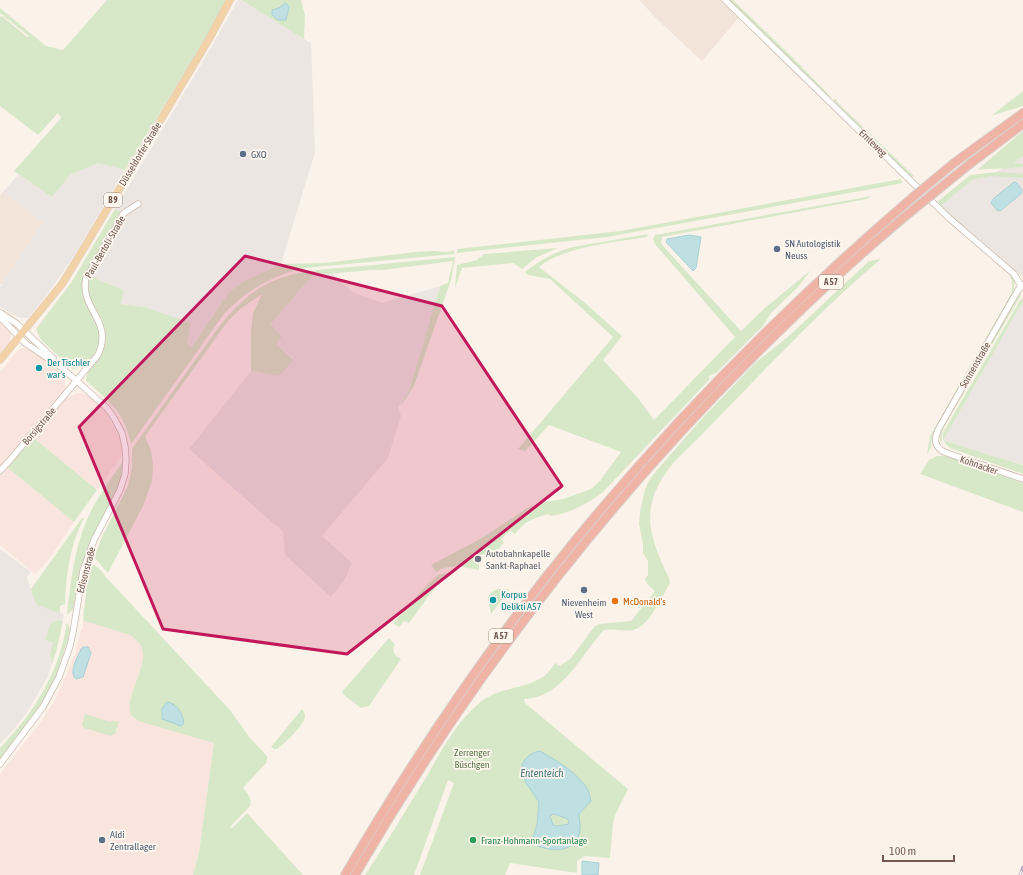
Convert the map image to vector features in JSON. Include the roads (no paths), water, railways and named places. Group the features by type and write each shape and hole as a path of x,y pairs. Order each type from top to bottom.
{"highway":[{"name":"A 57","path":"345,875 381,813 458,696 495,643 595,516 667,434 763,334 810,289 913,197 954,163 1023,113"},
{"name":"A 57","path":"355,875 409,785 462,706 548,587 675,437 734,376 821,291 891,228 1023,124"}],"main road":[{"name":"Düsseldorfer Straße","path":"0,360 62,284 76,263 209,39 230,0"}],"street":[{"name":"Ernteweg","path":"725,0 949,218 1014,274 1022,286"},
{"name":"Paul-Bertoli-Straße","path":"77,380 98,355 102,338 101,326 86,298 86,278 124,213 138,204"},
{"name":"Sonnenstraße","path":"937,446 935,438 938,430 1018,290 1022,286"},
{"path":"0,313 17,324 22,334"},
{"path":"0,317 22,334"},
{"name":"Edisonstraße","path":"0,764 43,707 58,677 70,646 81,578 94,540 120,490 125,474 126,459 126,448 122,433 117,422 107,408 77,380 22,334"},
{"name":"Borsigstraße","path":"0,471 77,380"},
{"name":"Kohnacker","path":"937,446 944,452 1023,479"}],"water":[{"path":"286,3 289,7 286,20 278,20 272,15 272,10 279,8"},
{"path":"1014,182 1017,183 1022,190 1021,194 1000,211 997,210 991,203 993,199"},
{"path":"689,235 701,237 696,268 693,271 666,242 667,239"},
{"path":"83,647 88,647 91,653 83,677 76,679 73,669"},
{"path":"168,702 177,707 181,713 184,723 181,726 162,719 162,709"},
{"name":"Ententeich","path":"540,751 568,768 589,792 591,801 579,814 579,835 571,846 566,848 555,850 533,844 532,840 537,825 539,802 525,781 522,764 530,755","holes":["554,814 568,819 569,824 557,826 553,825 550,816"]},
{"path":"582,861 599,863 598,875 582,875"}],"railway":[{"path":"1020,875 1023,867"}],"place":[{"name":"GXO","path":"243,154"},
{"name":"SN Autologistik Neuss","path":"777,249"},
{"name":"Der Tischler war's","path":"39,368"},
{"name":"Autobahnkapelle Sankt-Raphael","path":"478,559"},
{"name":"Nievenheim West","path":"584,590"},
{"name":"Korpus Delikti A57","path":"493,600"},
{"name":"McDonald's","path":"615,601"},
{"name":"Aldi Zentrallager","path":"102,840"},
{"name":"Franz-Hohmann-Sportanlage","path":"473,840"}],"park label":[{"name":"Zerrenger Büschgen","path":"472,758"}]}
